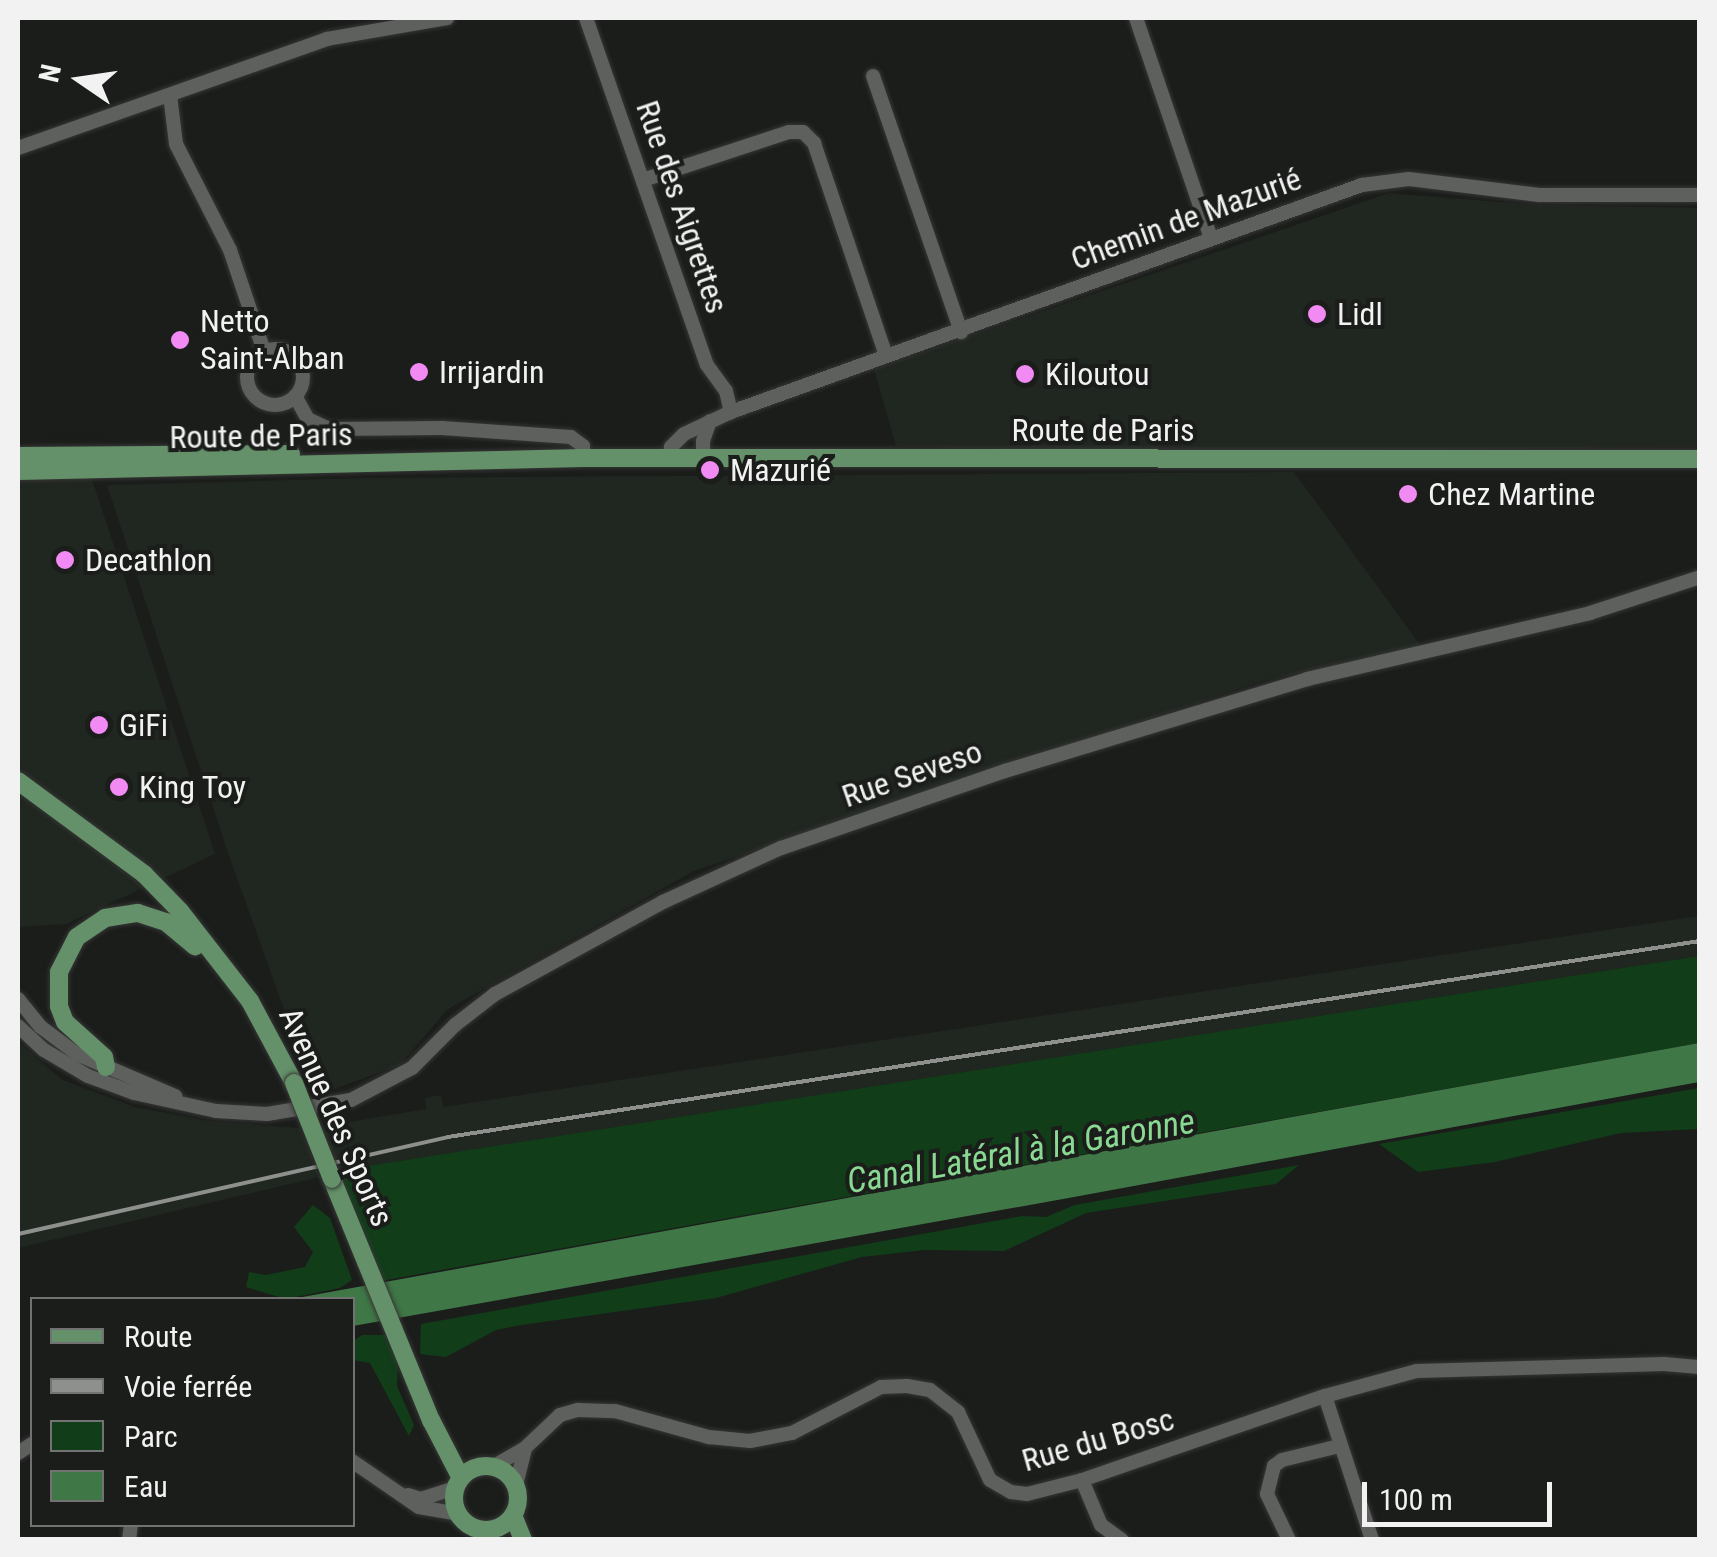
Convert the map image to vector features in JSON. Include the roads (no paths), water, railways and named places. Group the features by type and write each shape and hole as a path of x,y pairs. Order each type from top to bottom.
{"main road":[{"name":"Route de Paris","path":"18,472 506,459 581,449 670,458 1700,460"},
{"name":"Route de Paris","path":"18,456 386,453 506,459"},
{"name":"Avenue des Sports","path":"18,781 144,874 180,911 250,1001 294,1083 399,1344 432,1420 446,1440"},
{"name":"Avenue des Sports","path":"18,797 88,842 180,911"},
{"path":"106,1067 104,1057 66,1022 57,989 65,954 76,937 105,918 138,913 166,922 181,931 250,1001"},
{"path":"446,1440 516,1485 514,1515 523,1540"},
{"path":"446,1440 458,1483 458,1514 473,1527 498,1534 514,1515"},
{"path":"458,1483 487,1466"}],"street":[{"path":"18,148 327,39 447,18"},
{"name":"Rue des Aigrettes","path":"586,18 707,365 726,390 731,412"},
{"path":"1136,18 1211,238"},
{"path":"873,76 961,332"},
{"path":"170,95 176,144 230,250 264,351"},
{"path":"643,180 789,132 803,132 814,144 886,356"},
{"name":"Chemin de Mazurié","path":"670,458 674,442 731,412 961,332 1328,195 1386,181 1428,181 1539,195 1700,195"},
{"path":"282,350 296,359 302,377 295,396 272,405 251,392 250,364 264,351 282,350"},
{"path":"295,396 308,420 329,429 442,428 581,449"},
{"path":"702,458 710,421"},
{"name":"Rue Seveso","path":"18,1026 44,1050 88,1076 134,1093 194,1106 267,1114 322,1107 372,1092 412,1068 455,1025 495,994 663,902 798,842 1004,771 1307,679 1590,613 1700,577"},
{"name":"Rue Seveso","path":"18,999 56,1039 106,1067 194,1106"},
{"name":"Rue du Bosc","path":"487,1466 524,1448 560,1415 578,1410 615,1411 709,1437 750,1441 792,1432 880,1387 907,1386 930,1390 958,1412 990,1480 1027,1494 1082,1480 1325,1396 1418,1371 1664,1364 1700,1367"},
{"path":"1325,1396 1372,1540"},
{"path":"1289,1540 1266,1494 1274,1466 1282,1460 1340,1446"},
{"path":"516,1485 524,1448"},
{"path":"355,1463 434,1512 458,1514"},
{"path":"1082,1480 1101,1525 1122,1540"},
{"path":"403,1494 421,1499 458,1483"}],"water":[{"path":"1699,1043 1699,1082 1074,1197 355,1326 355,1297 302,1297"}],"railway":[{"path":"18,1234 448,1137 1700,941"}],"place":[{"name":"Lidl","path":"1317,314"},
{"name":"Netto Saint-Alban","path":"180,340"},
{"name":"Irrijardin","path":"419,372"},
{"name":"Kiloutou","path":"1025,374"},
{"name":"Mazurié","path":"710,470"},
{"name":"Chez Martine","path":"1408,494"},
{"name":"Decathlon","path":"65,560"},
{"name":"GiFi","path":"99,725"},
{"name":"King Toy","path":"119,787"}],"water label":[{"name":"Canal Latéral à la Garonne","path":"1021,1152"}]}
